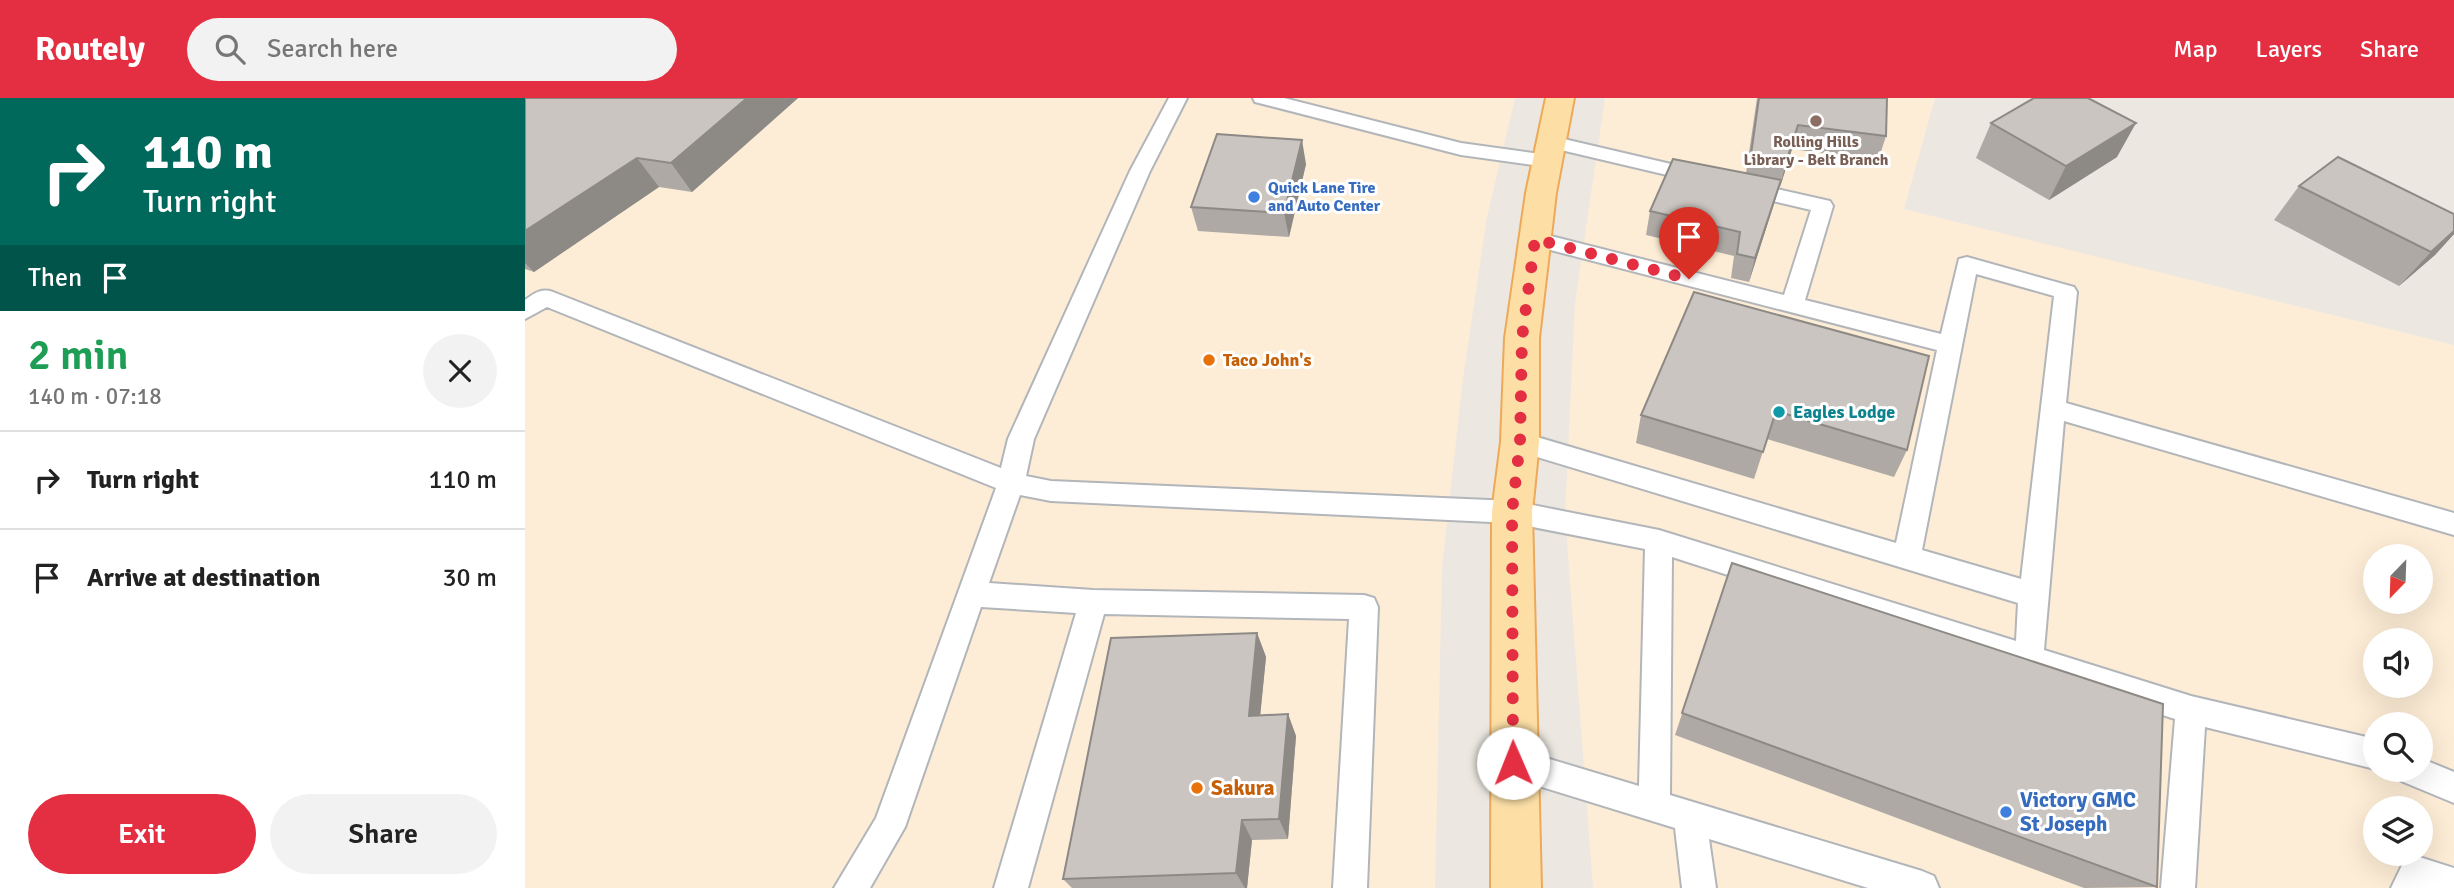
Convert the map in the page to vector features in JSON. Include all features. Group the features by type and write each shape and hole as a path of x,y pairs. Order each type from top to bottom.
{"main road":[{"path":"1516,888 1512,512 1520,442 1522,338 1535,239 1560,98"}],"lane":[{"path":"851,888 889,827 1011,483 1021,439 1140,171 1178,98"},
{"path":"1262,98 1461,149 1549,151 1721,182 1823,206 1792,305"},
{"path":"1535,239 1950,345"},
{"path":"1907,555 1967,264 2066,292 2033,595 2029,657"},
{"path":"525,311 545,297 1011,483 1051,491 1512,512 1659,541 2191,710 2363,751"},
{"path":"2053,408 2454,524"},
{"path":"1520,442 1907,555 2033,595"},
{"path":"1654,806 1659,541"},
{"path":"971,594 1093,602 1364,607 1350,888"},
{"path":"1011,888 1093,602"},
{"path":"2178,888 2191,710"},
{"path":"1513,763 1690,817 1847,876 1922,888"},
{"path":"2433,779 2454,788"},
{"path":"1690,817 1699,888"},
{"path":"2408,888 2416,873 2454,885"}],"shaded area":[{"path":"525,98 1515,98 1487,217 1463,378 1442,568 1435,888 525,888"},
{"path":"1605,98 1935,98 1904,209 2454,345 2454,888 1593,888 1565,515 1575,303"}],"building":[{"path":"525,98 747,98 671,163 637,158 525,231"},
{"name":"Rolling Hills Library - Belt Branch","path":"1759,98 1887,98 1886,136 1798,125 1786,162 1751,154"},
{"path":"2034,98 2088,98 2136,123 2066,166 1991,123"},
{"path":"1217,134 1302,140 1284,213 1191,207"},
{"path":"2338,157 2454,214 2454,231 2431,252 2299,186"},
{"path":"1673,159 1781,180 1755,258 1737,254 1740,232 1650,211"},
{"name":"Eagles Lodge","path":"1694,292 1929,356 1907,450 1776,411 1763,452 1641,415"},
{"name":"Victory GMC St Joseph","path":"1732,563 2163,704 2157,887 1682,713"},
{"name":"Sakura","path":"1257,633 1249,716 1288,714 1279,819 1242,820 1236,873 1063,879 1111,638"}],"place":[{"name":"Rolling Hills Library - Belt Branch","path":"1816,121"},
{"name":"Quick Lane Tire and Auto Center","path":"1254,197"},
{"name":"Taco John's","path":"1209,360"},
{"name":"Eagles Lodge","path":"1779,412"},
{"name":"Sakura","path":"1197,788"},
{"name":"Victory GMC St Joseph","path":"2006,812"}],"route":[{"path":"1513,763 1510,546 1520,442 1522,338 1535,239 1689,279"}]}
